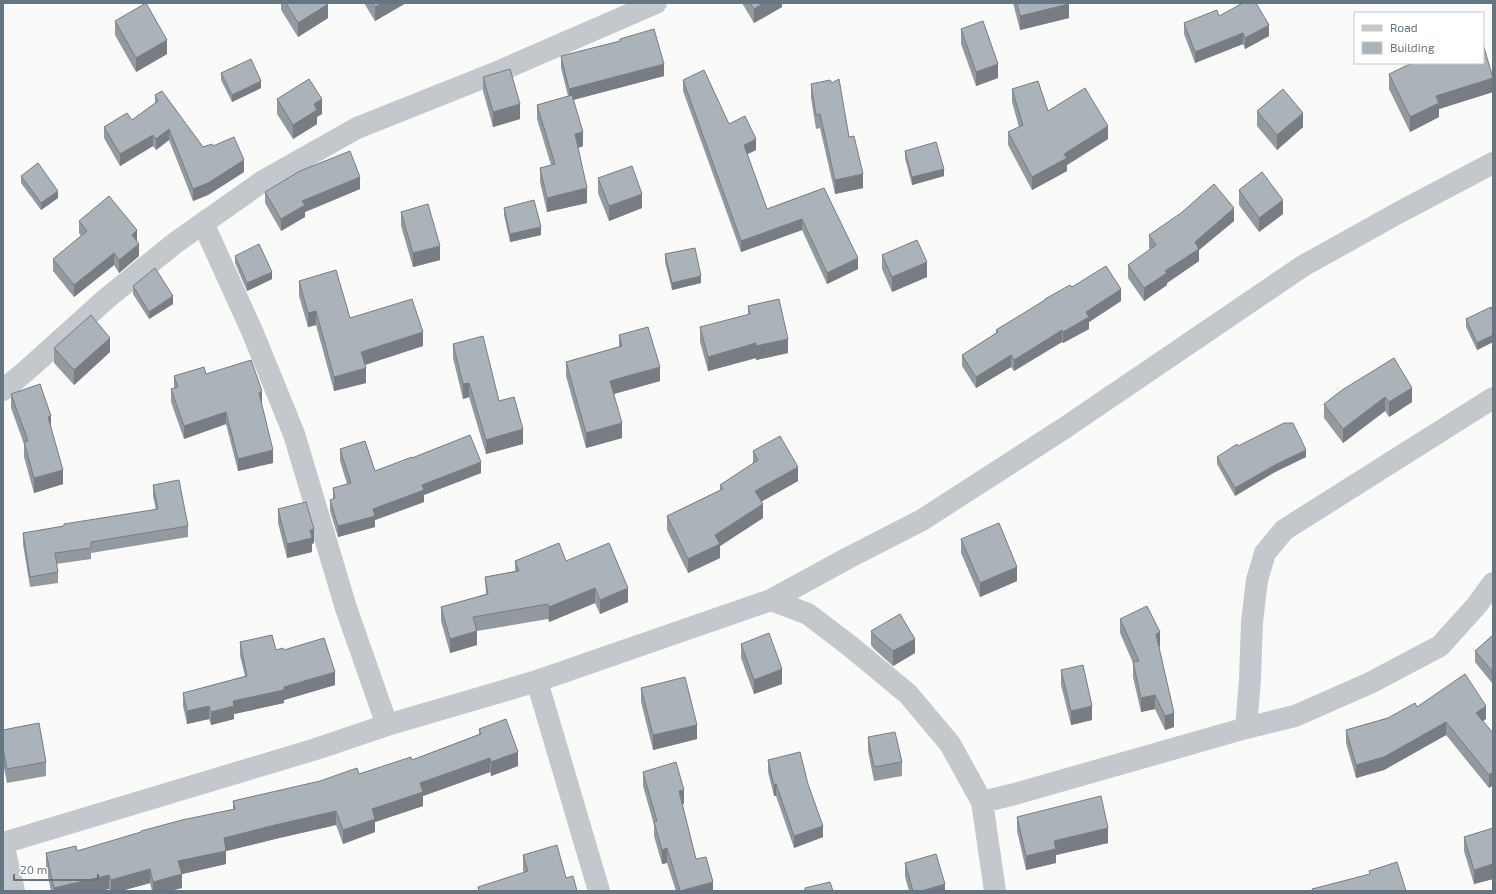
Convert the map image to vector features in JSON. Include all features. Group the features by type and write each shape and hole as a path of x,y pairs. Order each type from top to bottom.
{"street":[{"path":"3,390 106,299 175,244 263,181 357,128 509,67 656,3"},
{"path":"14,891 3,843 316,749 387,725 537,681 771,600 922,520 1063,429 1303,266 1398,212 1493,163"},
{"path":"204,223 252,331 294,434 346,608 387,725"},
{"path":"1246,728 1250,679 1252,622 1257,580 1265,553 1284,530 1493,398"},
{"path":"982,802 1015,794 1246,728 1295,716 1370,683 1440,646 1477,605 1493,583"},
{"path":"771,600 808,614 850,646 908,694 950,744 982,802 995,891"},
{"path":"537,681 599,891"}],"building":[{"path":"146,3 167,40 136,58 115,21"},
{"path":"286,3 328,3 328,4 298,23"},
{"path":"373,3 382,3 375,7"},
{"path":"750,3 764,3 754,9"},
{"path":"1017,3 1068,3 1069,4 1020,16"},
{"path":"1243,3 1256,3 1269,25 1245,38 1243,33 1195,52 1184,23 1217,10 1219,16"},
{"path":"983,21 998,64 976,72 961,29"},
{"path":"654,29 664,64 569,89 561,56 620,41 620,39"},
{"path":"1484,47 1493,78 1436,96 1439,103 1410,117 1389,74 1410,64 1484,64"},
{"path":"251,59 261,81 232,95 221,73"},
{"path":"510,69 520,104 493,112 483,77"},
{"path":"704,70 729,124 745,116 756,139 744,145 767,209 824,188 858,258 827,273 802,219 741,241 683,80"},
{"path":"309,79 322,99 314,104 317,110 293,125 277,99"},
{"path":"839,79 849,137 854,136 863,174 835,180 820,114 816,115 811,84 830,80 832,83"},
{"path":"1038,81 1048,111 1085,88 1108,126 1064,154 1067,158 1032,177 1008,132 1023,125 1012,89"},
{"path":"1283,89 1303,113 1277,135 1257,111"},
{"path":"162,91 203,147 212,144 213,146 234,137 244,160 208,183 193,189 169,129 156,139 153,135 120,154 104,127 127,113 132,120 158,101 155,95"},
{"path":"572,95 583,132 575,134 587,188 547,198 540,168 555,164 537,105"},
{"path":"936,142 944,169 912,177 905,151"},
{"path":"350,151 360,177 302,201 305,205 281,219 265,192 300,171"},
{"path":"38,163 58,191 41,203 21,176"},
{"path":"632,166 642,194 609,206 598,178"},
{"path":"1262,172 1283,200 1259,218 1239,190"},
{"path":"1214,184 1234,208 1195,242 1199,249 1165,271 1167,273 1144,288 1128,265 1156,245 1149,235 1181,213"},
{"path":"109,196 137,230 132,235 139,244 119,260 114,253 74,285 53,259 87,231 79,221"},
{"path":"534,200 541,227 510,234 504,208"},
{"path":"428,204 440,246 413,253 401,212"},
{"path":"917,240 927,262 892,277 882,255"},
{"path":"259,244 272,272 247,283 235,256"},
{"path":"695,248 701,276 672,283 665,254"},
{"path":"1106,266 1121,289 1086,312 1089,317 1063,332 1062,330 1014,360 1011,355 976,377 962,355 998,332 996,330 1045,299 1070,285 1072,287"},
{"path":"155,268 173,296 149,312 133,286"},
{"path":"336,270 350,318 412,299 423,332 361,352 366,368 334,377 316,311 308,313 299,281"},
{"path":"779,299 788,339 756,346 756,343 708,357 700,327 750,314 748,306"},
{"path":"1491,307 1493,312 1493,335 1477,343 1466,319"},
{"path":"91,315 110,338 74,370 54,348"},
{"path":"648,327 660,367 610,381 622,423 586,433 566,362 622,346 619,335"},
{"path":"483,336 499,401 514,397 523,429 486,440 469,383 463,384 453,344"},
{"path":"1394,358 1412,388 1389,402 1385,397 1343,429 1324,404 1342,390"},
{"path":"251,360 262,391 259,393 273,450 238,459 226,412 184,426 171,389 178,387 174,376 204,367 206,374"},
{"path":"40,384 51,416 48,417 63,470 34,478 24,442 28,441 11,394"},
{"path":"1284,423 1293,423 1306,450 1275,465 1235,488 1217,457 1237,444 1238,446"},
{"path":"470,435 481,462 422,485 424,490 373,509 375,516 338,526 330,500 335,498 333,488 351,483 340,449 365,441 375,471"},
{"path":"780,436 798,467 755,491 763,504 715,535 720,544 688,559 667,516 723,489 720,485 758,460 753,451"},
{"path":"179,480 188,526 91,542 91,548 55,553 58,572 30,577 23,533 64,526 64,524 158,509 153,485"},
{"path":"306,502 314,529 310,530 312,538 287,544 278,509"},
{"path":"999,523 1017,567 980,583 961,539"},
{"path":"559,543 566,561 609,543 628,588 600,600 595,588 549,607 548,604 473,617 477,631 450,639 441,607 488,594 485,577 519,571 515,561"},
{"path":"1147,606 1160,632 1156,634 1174,713 1165,716 1155,695 1141,698 1133,662 1139,661 1120,619"},
{"path":"900,614 915,639 893,651 871,631"},
{"path":"769,633 782,669 754,680 741,644"},
{"path":"272,635 276,650 283,648 284,650 324,638 335,672 284,687 284,690 233,701 234,706 211,712 209,706 187,711 183,693 247,676 240,642"},
{"path":"1493,635 1493,671 1492,671 1475,651"},
{"path":"1083,665 1092,706 1071,711 1061,670"},
{"path":"1465,674 1486,706 1476,713 1493,733 1493,772 1489,775 1446,722 1384,757 1356,765 1346,730 1388,718 1415,703 1417,707"},
{"path":"685,677 697,725 653,735 641,688"},
{"path":"506,719 518,752 491,762 490,758 420,783 423,792 372,809 375,819 343,830 336,811 224,838 226,851 178,861 182,874 153,882 150,869 111,880 109,875 54,888 46,853 76,846 77,851 182,820 235,809 233,801 320,781 357,768 359,774 411,757 412,760 481,734 479,729"},
{"path":"39,723 46,762 7,769 3,749 3,730"},
{"path":"895,732 902,762 874,767 868,737"},
{"path":"800,752 808,784 823,826 794,836 776,784 774,785 768,760"},
{"path":"676,762 684,790 679,791 696,859 706,857 713,882 680,891 667,848 662,850 654,822 657,821 643,772"},
{"path":"1101,796 1108,828 1054,841 1056,849 1026,856 1017,817"},
{"path":"1493,828 1493,864 1474,870 1464,837"},
{"path":"557,845 566,878 573,876 577,891 479,891 478,887 528,871 523,855"},
{"path":"936,854 945,884 921,891 913,891 905,863"},
{"path":"1397,862 1406,891 1313,891 1312,889 1370,874 1369,871"},
{"path":"830,882 833,891 805,891 805,888"}]}
